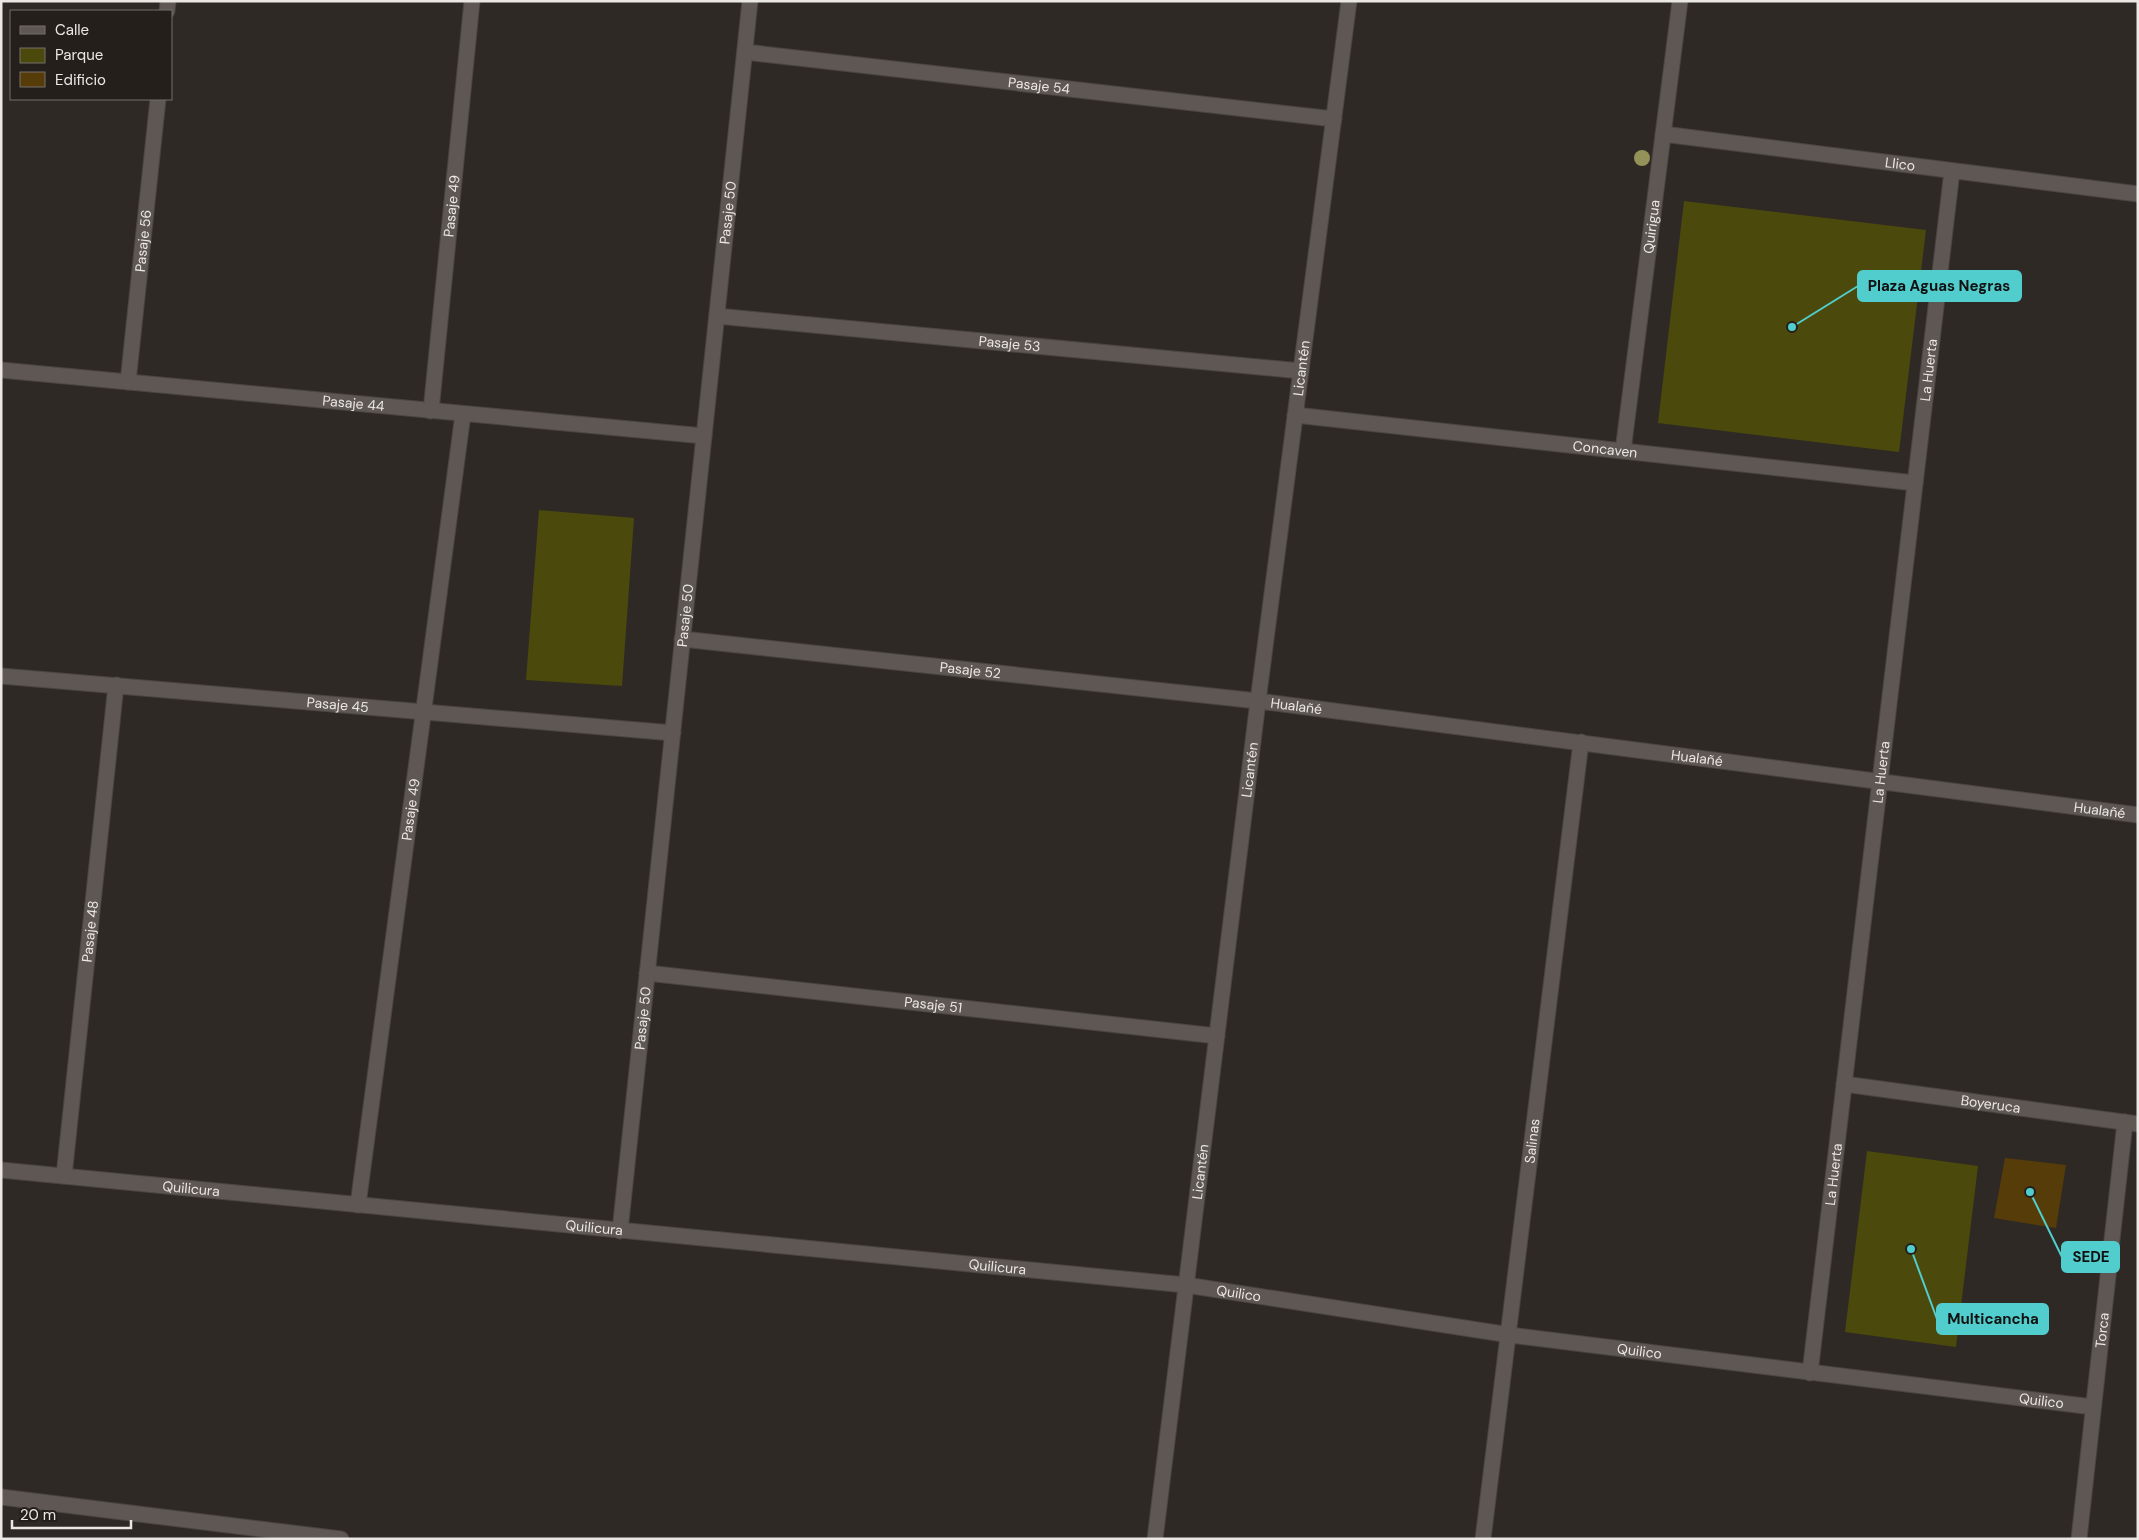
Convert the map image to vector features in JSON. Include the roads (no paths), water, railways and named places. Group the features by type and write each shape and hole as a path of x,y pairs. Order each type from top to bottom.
{"street":[{"name":"Pasaje 49","path":"431,410 472,1"},
{"name":"Pasaje 50","path":"620,1231 750,1"},
{"name":"Licantén","path":"1156,1539 1258,701 1349,1"},
{"name":"Quirigua","path":"1623,451 1680,1"},
{"name":"Pasaje 54","path":"745,52 1334,119"},
{"name":"Pasaje 56","path":"128,382 158,100"},
{"name":"Llico","path":"1663,134 2138,194"},
{"name":"La Huerta","path":"1810,1372 1952,171"},
{"name":"Pasaje 53","path":"717,316 1301,371"},
{"name":"Pasaje 44","path":"1,370 704,436"},
{"name":"Pasaje 49","path":"358,1205 463,414"},
{"name":"Concaven","path":"1295,415 1916,483"},
{"name":"Pasaje 52","path":"682,639 1258,701"},
{"name":"Pasaje 45","path":"1,676 673,733"},
{"name":"Pasaje 48","path":"64,1176 116,685"},
{"name":"Hualañé","path":"1258,701 2138,815"},
{"name":"Salinas","path":"1484,1539 1581,742"},
{"name":"Pasaje 51","path":"647,973 1217,1036"},
{"name":"Boyeruca","path":"1844,1084 2132,1123"},
{"name":"Torca","path":"2079,1539 2093,1407 2132,1123"},
{"name":"Quilicura","path":"1,1170 1186,1285"},
{"name":"Quilico","path":"1186,1285 1510,1335 2093,1407"},
{"path":"1,1497 341,1539"}],"place":[{"name":"Plaza Aguas Negras","path":"1792,327"},
{"name":"SEDE","path":"2030,1192"},
{"name":"Multicancha","path":"1911,1249"}]}
